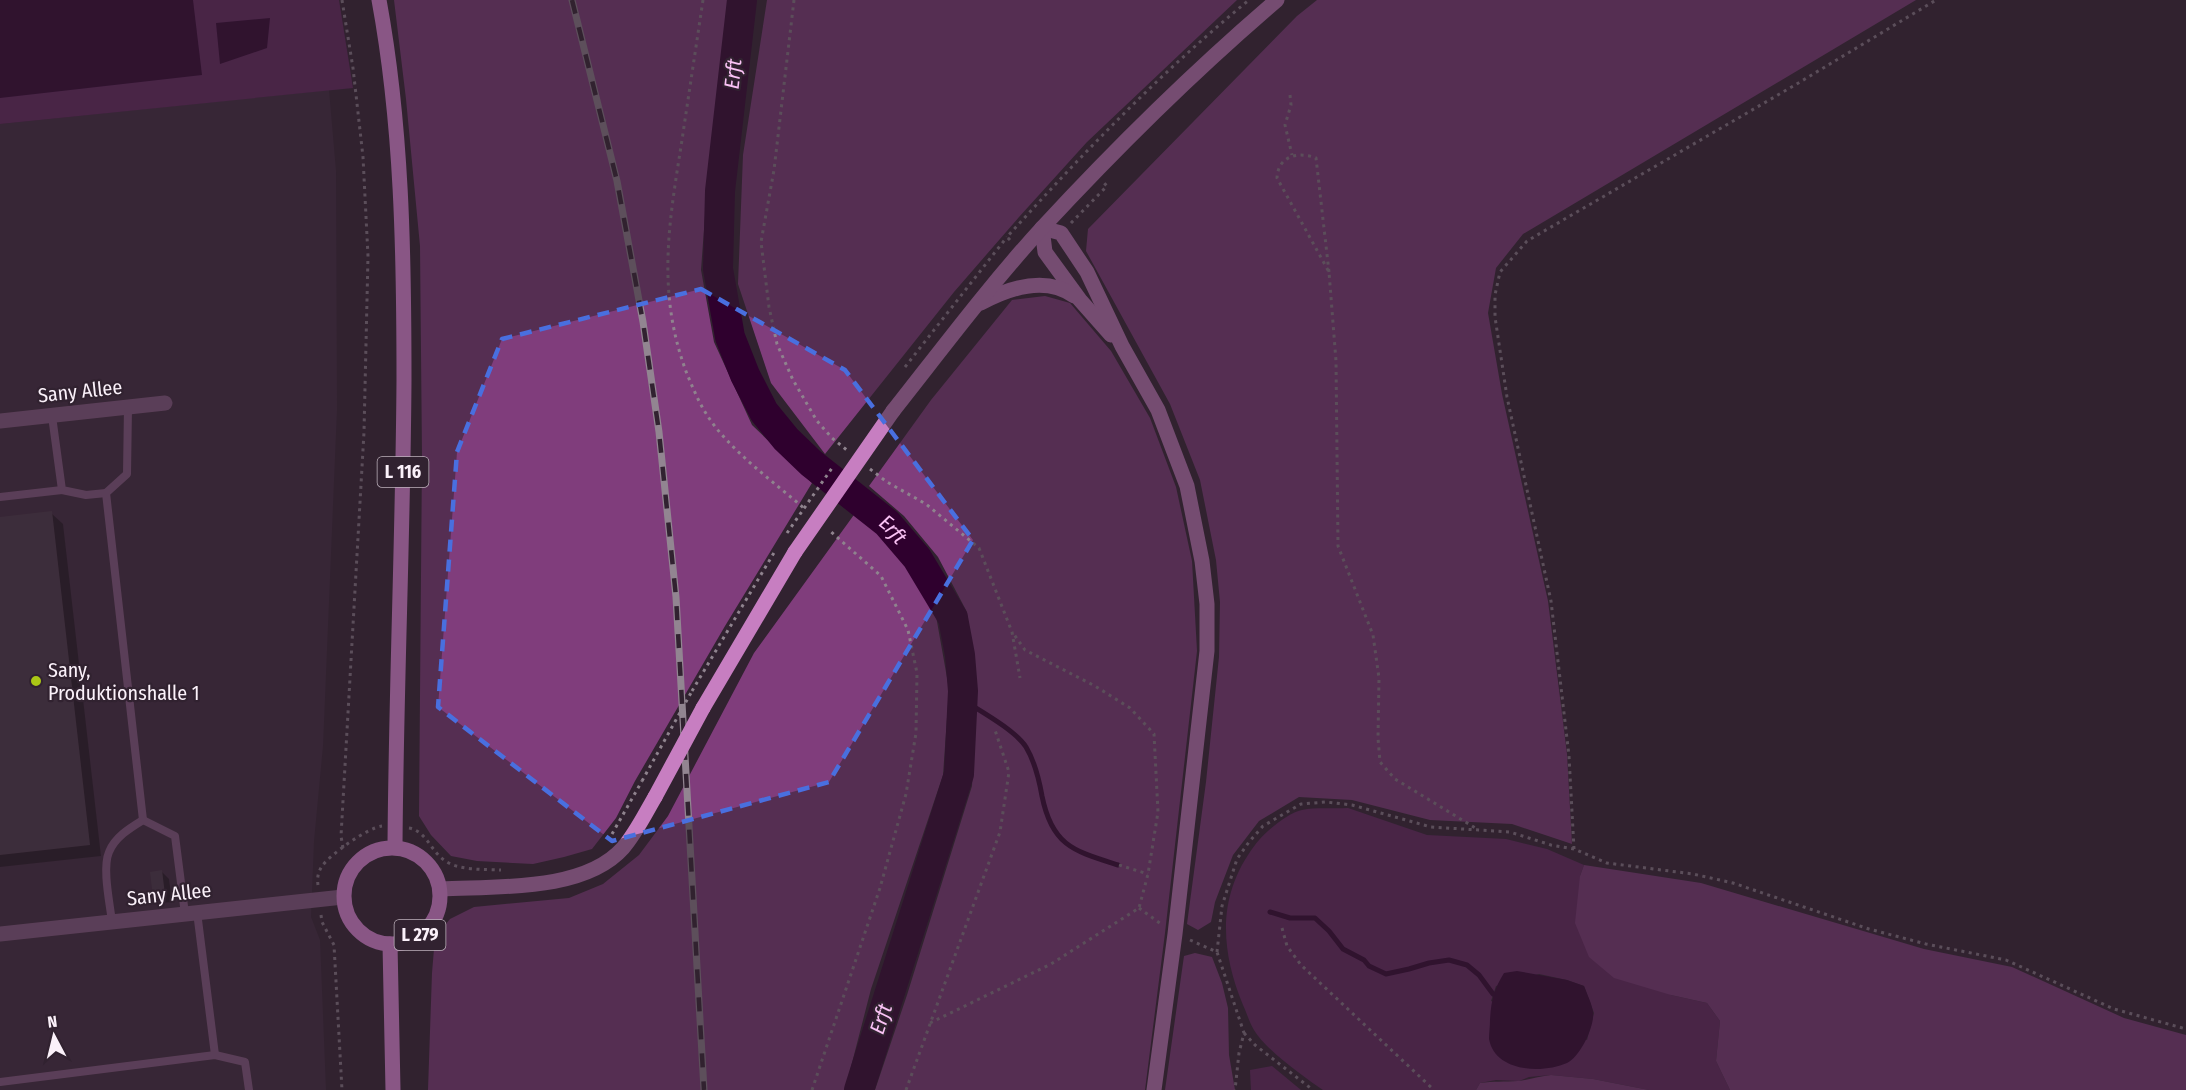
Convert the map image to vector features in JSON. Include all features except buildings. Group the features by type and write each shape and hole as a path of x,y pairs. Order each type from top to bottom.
{"main road":[{"name":"L 116","path":"379,0 393,102 403,242 404,454 396,702 395,847"},
{"path":"343,897 345,881 353,867 364,856 379,849 395,847 411,851 425,860 435,873 441,889 543,883 573,878 591,872 606,863 623,848 655,797 703,708 795,552 893,411 976,306 1042,228 1178,90 1277,0"},
{"path":"1042,228 1045,252 1080,300 1122,346"},
{"path":"1042,228 1061,233 1087,272 1122,346 1158,410 1187,486 1202,561 1207,603 1207,651 1175,934 1154,1090"},
{"path":"976,306 1012,290 1041,285 1060,288 1080,300"},
{"name":"L 279","path":"343,897 346,911 353,924 363,935 376,942 390,944 407,942 422,934 437,914 441,889"},
{"name":"L 279","path":"390,944 393,1090"}],"street":[{"name":"Sany Allee","path":"0,422 165,403"},
{"name":"Sany Allee","path":"0,934 343,897"}],"lane":[{"path":"0,497 62,490 86,495 106,493 127,474 128,407"},
{"path":"52,416 62,490"},
{"path":"106,493 143,820"},
{"path":"143,820 175,836 191,913 215,1055"},
{"path":"112,922 107,870 109,852 123,834 143,820"},
{"path":"0,1082 215,1055 245,1062 249,1090"}],"path":[{"path":"342,0 353,68 363,157 368,256 364,432 341,836 343,848 374,828 395,826 411,828 418,831 448,863 503,870"},
{"path":"794,0 774,170 761,242 769,307 777,344 806,403 824,429 850,453"},
{"path":"1079,159 1161,76 1249,0"},
{"path":"1574,849 1574,811 1569,756 1551,601 1508,397 1495,317 1495,295 1500,272 1527,241 1795,86 1936,0"},
{"path":"1290,95 1291,105 1285,125 1292,155"},
{"path":"1329,272 1277,178 1277,170 1281,163 1292,155 1305,154 1316,158 1329,272 1336,361 1338,546 1373,635 1378,678 1380,762 1395,779 1477,829"},
{"path":"904,368 1007,237"},
{"path":"868,467 886,482 926,504 979,548 1012,632 1020,678"},
{"path":"607,840 692,691 781,543"},
{"path":"930,1023 1051,964 1139,908 1148,874 1158,812 1154,734 1130,708 1095,686 1025,650 1012,632"},
{"path":"906,1090 1000,832 1009,772 995,730"},
{"path":"1313,1090 1255,1045 1244,1033 1217,952 1221,906 1237,859 1263,826 1301,804 1326,802 1352,805 1431,827 1510,832 1551,845 1574,849 1607,863 1693,874 1733,883 1869,929 1926,944 2006,960 2114,1009 2186,1029"},
{"path":"1119,865 1148,874"},
{"path":"1139,908 1175,934 1217,952"},
{"path":"1282,928 1287,946 1301,965 1434,1090"},
{"path":"334,945 342,1090"},
{"path":"1236,1090 1239,1053 1244,1033"}],"highlighted area":[{"path":"701,289 845,370 973,540 829,782 612,841 438,707 457,452 502,339"}],"shaded area":[{"path":"0,0 339,0 353,88 0,124"},
{"path":"0,0 193,0 202,75 0,98"},
{"path":"394,0 729,0 707,189 701,270 714,342 752,425 812,483 725,626 616,818 592,849 533,864 477,861 451,856 431,835 419,816 422,456 420,246"},
{"path":"767,0 1237,0 1087,142 954,292 825,454 771,383 738,284 743,155"},
{"path":"1317,0 1916,0 1523,234 1496,268 1488,313 1502,394 1548,601 1567,754 1572,844 1512,824 1430,820 1352,800 1299,797 1259,821 1233,855 1215,902 1211,922 1198,930 1187,924 1206,782 1219,657 1220,602 1216,560 1200,480 1170,404 1086,251 1088,229 1297,16"},
{"path":"270,18 267,48 220,64 216,23"},
{"path":"329,90 336,171 337,409 323,746 314,841 311,917 320,940 326,1090 0,1090 0,124"},
{"path":"1045,296 1070,303 1111,351 1150,418 1176,487 1192,561 1197,651 1145,1090 875,1090 972,786 977,701 967,612 938,557 904,516 869,486 931,400 1012,300"},
{"path":"856,512 902,559 936,616 949,689 943,775 871,989 845,1090 428,1090 435,937 450,919 474,907 569,898 603,884 639,855 668,816 754,653"},
{"path":"1348,808 1427,835 1506,839 1547,849 1584,865 1580,876 1671,995 1707,1003 1720,1021 1716,1061 1730,1090 1649,1090 1593,1079 1551,1075 1529,1077 1519,1081 1496,1080 1480,1083 1476,1090 1323,1090 1306,1078 1267,1046 1251,1024 1235,984 1230,963 1226,923 1228,903 1243,864 1259,840 1276,824 1302,810","holes":["1539,974 1584,986 1594,1013 1587,1040 1491,1001 1496,986"]},
{"path":"1584,865 1701,883 1924,949 2012,967 2124,1018 2186,1035 2186,1090 1730,1090 1716,1061 1720,1021 1707,1003 1614,978 1589,957 1575,923 1580,876"},
{"path":"1195,953 1212,957 1222,983 1228,1008 1229,1055 1235,1090 1165,1090 1184,956"},
{"path":"1517,971 1567,980 1584,986 1592,1009 1592,1025 1581,1048 1567,1063 1545,1069 1521,1068 1500,1058 1493,1050 1489,1039 1490,1013 1494,995 1504,973"},
{"path":"1272,1066 1301,1090 1251,1090 1250,1070"},
{"path":"1551,1075 1593,1079 1649,1090 1476,1090 1480,1083 1518,1081"}],"waterway":[{"name":"Erft","path":"742,0 720,191 718,269 730,337 745,375 764,412 786,439 811,463 887,523 917,558 953,618 960,655 963,691 959,774 859,1090"},
{"path":"963,700 1006,728 1026,747 1036,771 1046,813 1059,836 1077,850 1118,865"},
{"path":"1270,912 1290,918 1315,918 1343,949 1386,974 1449,960 1467,965 1479,975 1493,994"}],"railway":[{"path":"572,0 617,181 643,322 659,432 676,597 704,1090"}],"place":[{"name":"Sany, Produktionshalle 1","path":"36,681"}]}
